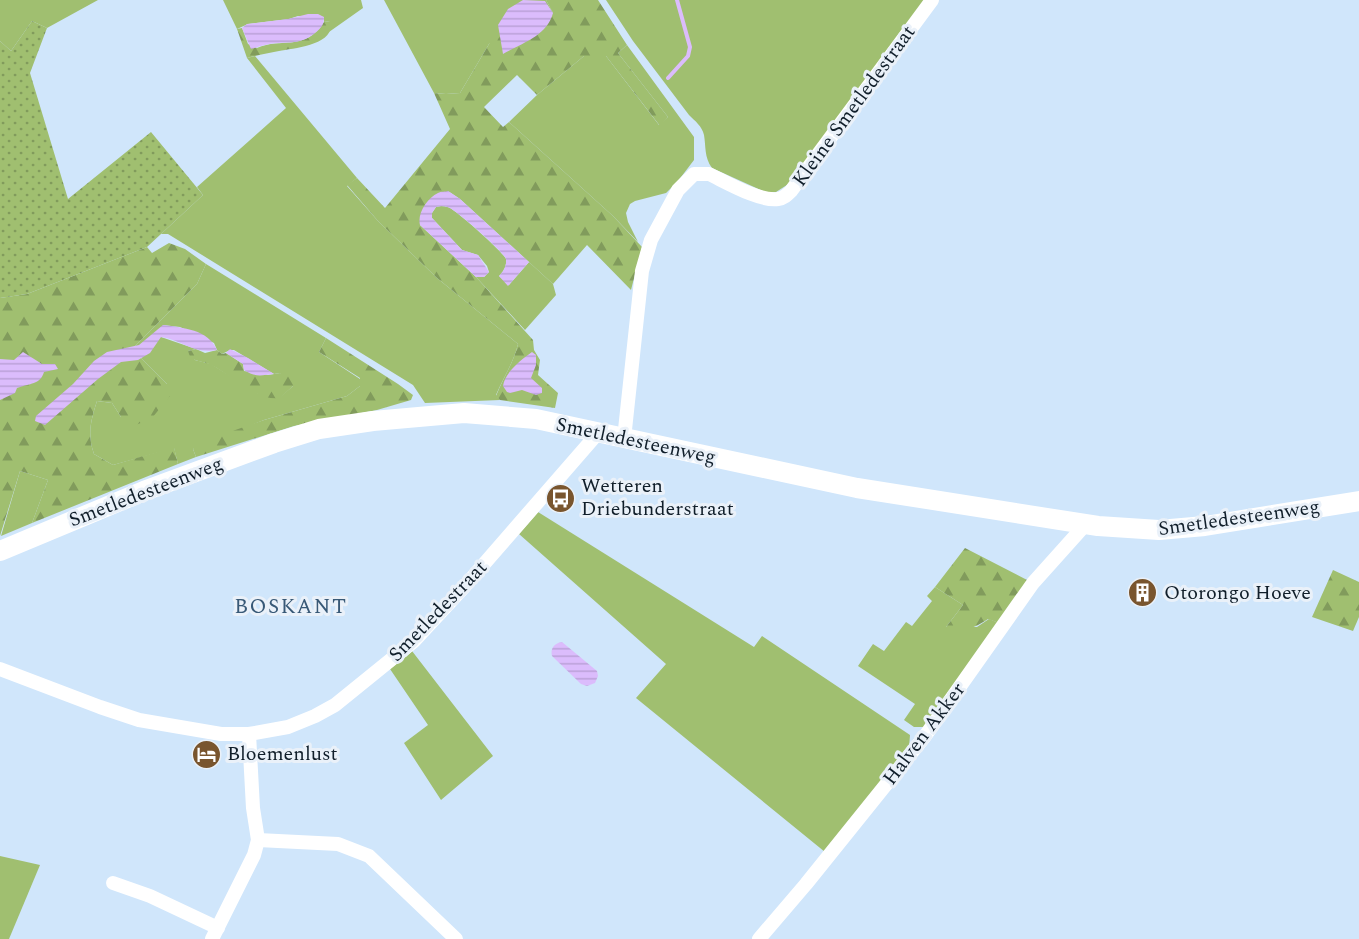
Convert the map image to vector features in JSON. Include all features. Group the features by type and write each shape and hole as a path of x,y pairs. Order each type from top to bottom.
{"street":[{"name":"Kleine Smetledestraat","path":"624,439 642,271 651,240 678,190 688,178 701,173 709,174 759,196 770,199 784,198 932,0"},
{"name":"Smetledesteenweg","path":"0,551 144,491 274,443 319,429 373,421 464,413 536,419 857,488 1085,525 1159,530 1204,526 1359,501"},
{"name":"Smetledestraat","path":"0,669 139,720 221,734 249,734 288,727 315,716 353,691 414,641 598,433"},
{"name":"Halven Akker","path":"759,939 925,736 1033,583 1085,525"},
{"path":"113,882 150,896 215,933 254,855 258,840 252,798 249,734"},
{"path":"258,840 338,844 369,856 456,939"}],"green space":[{"path":"0,0 98,0 47,28 32,21 11,51 0,41"},
{"path":"223,0 361,0 363,8 329,32 330,21 324,22 324,17 298,16 248,24 237,29"},
{"path":"384,0 546,0 553,13 489,44 460,93 446,94 434,93"},
{"path":"546,0 598,0 627,45 618,53 668,117 660,126 606,56 584,56 537,95 517,75 484,107 503,127 509,122 613,216 642,247 631,290 587,245 553,284 460,199 448,191 420,225 476,277 533,340 534,350 540,360 538,375 558,393 555,408 500,400 496,396 518,344 437,278 378,221 347,185 357,178 385,208 450,129 434,93 460,93 489,44 496,37 509,38 553,13"},
{"path":"606,0 925,0 790,183 776,192 765,192 712,168 706,156 702,129 633,41"},
{"path":"32,21 47,28 30,73 68,199 151,132 203,195 147,247 27,294 0,298 0,41 11,51"},
{"path":"330,21 327,35 313,44 247,58 237,29 242,28 248,44 257,48 301,41 317,31 324,22"},
{"path":"627,45 694,137 694,160 678,181 666,193 630,204 626,213 638,242 613,216 509,122 584,56 606,56 659,125 668,117 618,53"},
{"path":"255,56 357,178 347,186 378,221 437,278 518,344 496,395 500,400 425,403 413,385 168,234 161,234 203,195 197,187 286,108 247,58"},
{"path":"441,206 455,211 503,255 506,264 499,276 509,285 529,262 553,284 556,295 525,330 476,277 484,277 489,272 478,255 462,250 432,218 436,207"},
{"path":"169,243 185,249 206,264 197,284 132,349 167,384 170,396 152,418 136,425 121,417 112,403 97,401 90,433 94,454 113,465 174,447 178,464 32,523 48,480 20,471 0,536 0,298 27,294 147,247 152,253"},
{"path":"206,264 326,338 319,352 360,379 360,386 347,396 264,420 193,449 196,457 178,464 174,448 113,465 94,454 92,447 91,427 97,401 112,403 121,417 167,384 132,349 197,284","holes":["163,325 180,327 214,343 222,354 234,350 274,374 280,373 293,386 279,398 257,393 211,364 195,360 188,351 196,349 161,337"]},
{"path":"326,338 398,384 413,395 411,400 377,410 294,426 196,457 193,449 201,442 264,420 347,396 360,386 360,378 319,352"},
{"path":"196,349 205,353 217,350 222,354 226,353 243,364 244,371 268,375 280,373 299,379 299,385 293,386 280,398 262,396 219,369 193,359 188,351"},
{"path":"20,471 48,480 32,523 1,536"},
{"path":"538,512 754,647 762,636 910,735 909,748 825,852 636,698 666,664 519,534"},
{"path":"965,548 1029,581 999,623 988,619 973,627 957,630 946,627 963,605 935,587"},
{"path":"1333,570 1359,582 1359,617 1353,631 1312,617"},
{"path":"935,587 963,605 946,627 977,627 989,619 999,623 925,727 914,727 904,720 915,704 858,666 873,644 884,651 906,622 912,626 932,601 927,596"},
{"path":"412,651 493,756 441,800 404,743 428,725 390,669"},
{"path":"0,856 40,865 9,939 0,939"}],"shaded area":[{"path":"523,0 545,1 553,13 550,21 540,33 503,54 498,25 508,9"},
{"path":"318,14 324,17 323,24 309,37 297,42 263,45 251,49 242,28 247,24"},
{"path":"448,191 460,199 529,262 508,286 499,276 506,264 504,255 455,211 447,207 436,207 432,218 462,250 478,255 489,272 484,277 476,277 420,225 421,211 427,202 434,195"},
{"path":"163,325 201,334 213,343 217,350 195,349 161,337 150,353 138,360 121,362 45,425 35,421 36,416 73,384 94,361 107,352 139,345"},
{"path":"230,349 274,374 248,373 244,370 243,364 226,353"},
{"path":"23,352 42,364 55,364 58,369 44,372 34,383 17,388 15,393 0,400 0,359 14,360"},
{"path":"532,352 536,355 536,365 531,378 542,388 542,393 536,395 522,390 507,392 503,386 507,376"},
{"path":"562,642 597,671 598,676 595,683 587,686 581,684 552,656 553,647"}],"waterway":[{"path":"668,78 688,56 690,47 677,0"}],"place":[{"name":"Wetteren Driebunderstraat","path":"560,498"},
{"name":"Otorongo Hoeve","path":"1143,593"},
{"name":"Bloemenlust","path":"206,754"}],"district":[{"name":"BOSKANT","path":"291,607"}]}
